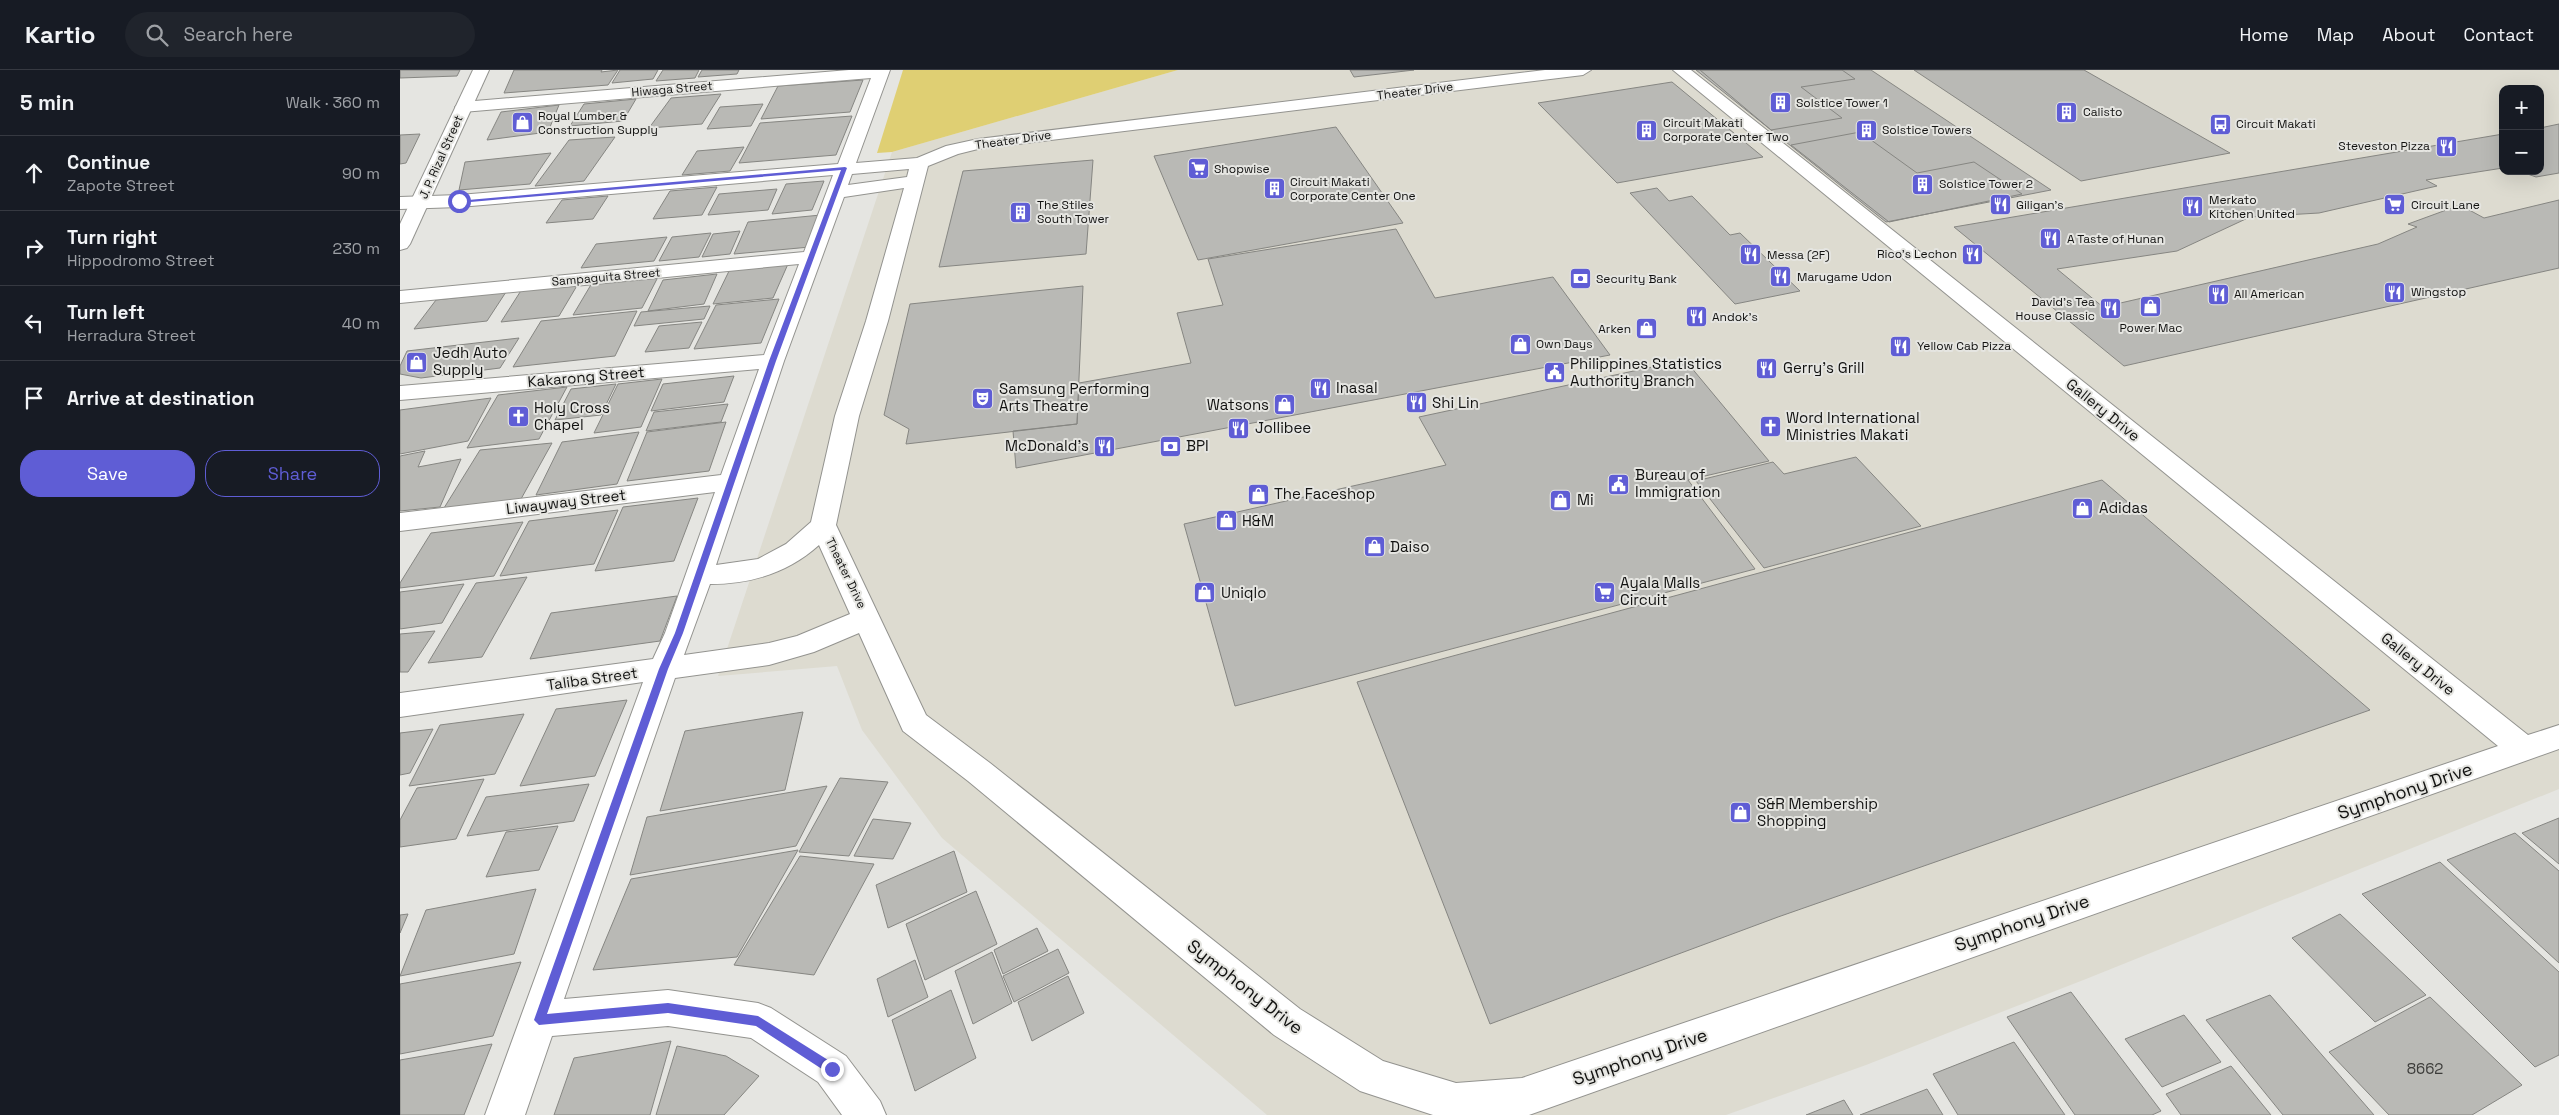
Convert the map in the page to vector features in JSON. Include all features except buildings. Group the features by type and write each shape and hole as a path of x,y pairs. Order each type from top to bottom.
{"street":[{"name":"J. P. Rizal Street","path":"400,244 481,70"},
{"name":"Theater Drive","path":"867,618 823,525 847,416 878,321 918,172 952,150 978,144 1583,70"},
{"name":"Gallery Drive","path":"1682,70 2525,750"},
{"name":"Hiwaga Street","path":"463,107 881,71"},
{"path":"505,1115 664,669 700,574 773,361 881,71"},
{"path":"400,203 845,168 918,172"},
{"path":"835,194 918,172"},
{"name":"Sampaguita Street","path":"400,297 812,257"},
{"name":"Kakarong Street","path":"400,393 773,361"},
{"name":"Liwayway Street","path":"400,522 732,482"},
{"path":"700,574 733,575 770,565 803,547 823,525"},
{"name":"Symphony Drive","path":"867,618 914,722 1287,1022 1374,1077 1456,1103 1522,1098 2559,737"},
{"name":"Taliba Street","path":"400,705 769,654 804,645 867,618"},
{"path":"539,1020 668,1008 758,1022 832,1069 866,1115"}],"shaded area":[{"path":"903,70 1178,70 892,152 877,153"},
{"name":"Circuit Makati","path":"1178,70 2559,70 2559,789 2086,979 1866,1065 1726,1115 1267,1115 942,838 862,730 837,666 718,676 892,152"}],"place":[{"name":"Solstice Tower 1","path":"1780,103"},
{"name":"Calisto","path":"2067,112"},
{"name":"Royal Lumber & Construction Supply","path":"522,123"},
{"name":"Circuit Makati","path":"2220,124"},
{"name":"Circuit Makati Corporate Center Two","path":"1647,130"},
{"name":"Solstice Towers","path":"1866,130"},
{"name":"Steveston Pizza","path":"2446,146"},
{"name":"Shopwise","path":"1198,169"},
{"name":"Solstice Tower 2","path":"1923,184"},
{"name":"Circuit Makati Corporate Center One","path":"1274,189"},
{"name":"Giligan's","path":"2000,205"},
{"name":"Circuit Lane","path":"2395,205"},
{"name":"Merkato Kitchen United","path":"2193,207"},
{"name":"The Stiles South Tower","path":"1021,212"},
{"name":"A Taste of Hunan","path":"2051,239"},
{"name":"Rico's Lechon","path":"1973,254"},
{"name":"Messa (2F)","path":"1751,255"},
{"name":"Marugame Udon","path":"1781,277"},
{"name":"Security Bank","path":"1580,279"},
{"name":"Wingstop","path":"2395,292"},
{"name":"All American","path":"2218,294"},
{"name":"Power Mac","path":"2151,307"},
{"name":"David's Tea House Classic","path":"2111,309"},
{"name":"Andok's","path":"1696,317"},
{"name":"Arken","path":"1647,329"},
{"name":"Own Days","path":"1520,344"},
{"name":"Yellow Cab Pizza","path":"1901,346"},
{"name":"Jedh Auto Supply","path":"417,362"},
{"name":"Gerry's Grill","path":"1767,368"},
{"name":"Philippines Statistics Authority Branch","path":"1554,373"},
{"name":"Inasal","path":"1320,388"},
{"name":"Samsung Performing Arts Theatre","path":"983,398"},
{"name":"Shi Lin","path":"1416,403"},
{"name":"Watsons","path":"1285,405"},
{"name":"Holy Cross Chapel","path":"518,417"},
{"name":"Word International Ministries Makati","path":"1770,427"},
{"name":"Jollibee","path":"1239,428"},
{"name":"McDonald's","path":"1105,446"},
{"name":"BPI","path":"1170,446"},
{"name":"Bureau of Immigration","path":"1619,484"},
{"name":"The Faceshop","path":"1258,494"},
{"name":"Mi","path":"1561,500"},
{"name":"Adidas","path":"2083,508"},
{"name":"H&M","path":"1226,521"},
{"name":"Daiso","path":"1374,547"},
{"name":"Ayala Malls Circuit","path":"1604,592"},
{"name":"Uniqlo","path":"1205,593"},
{"name":"S&R Membership Shopping","path":"1741,813"}],"route":[{"path":"459,201 845,168 773,361 679,633 664,669 539,1020 668,1008 758,1022 832,1069"}]}
